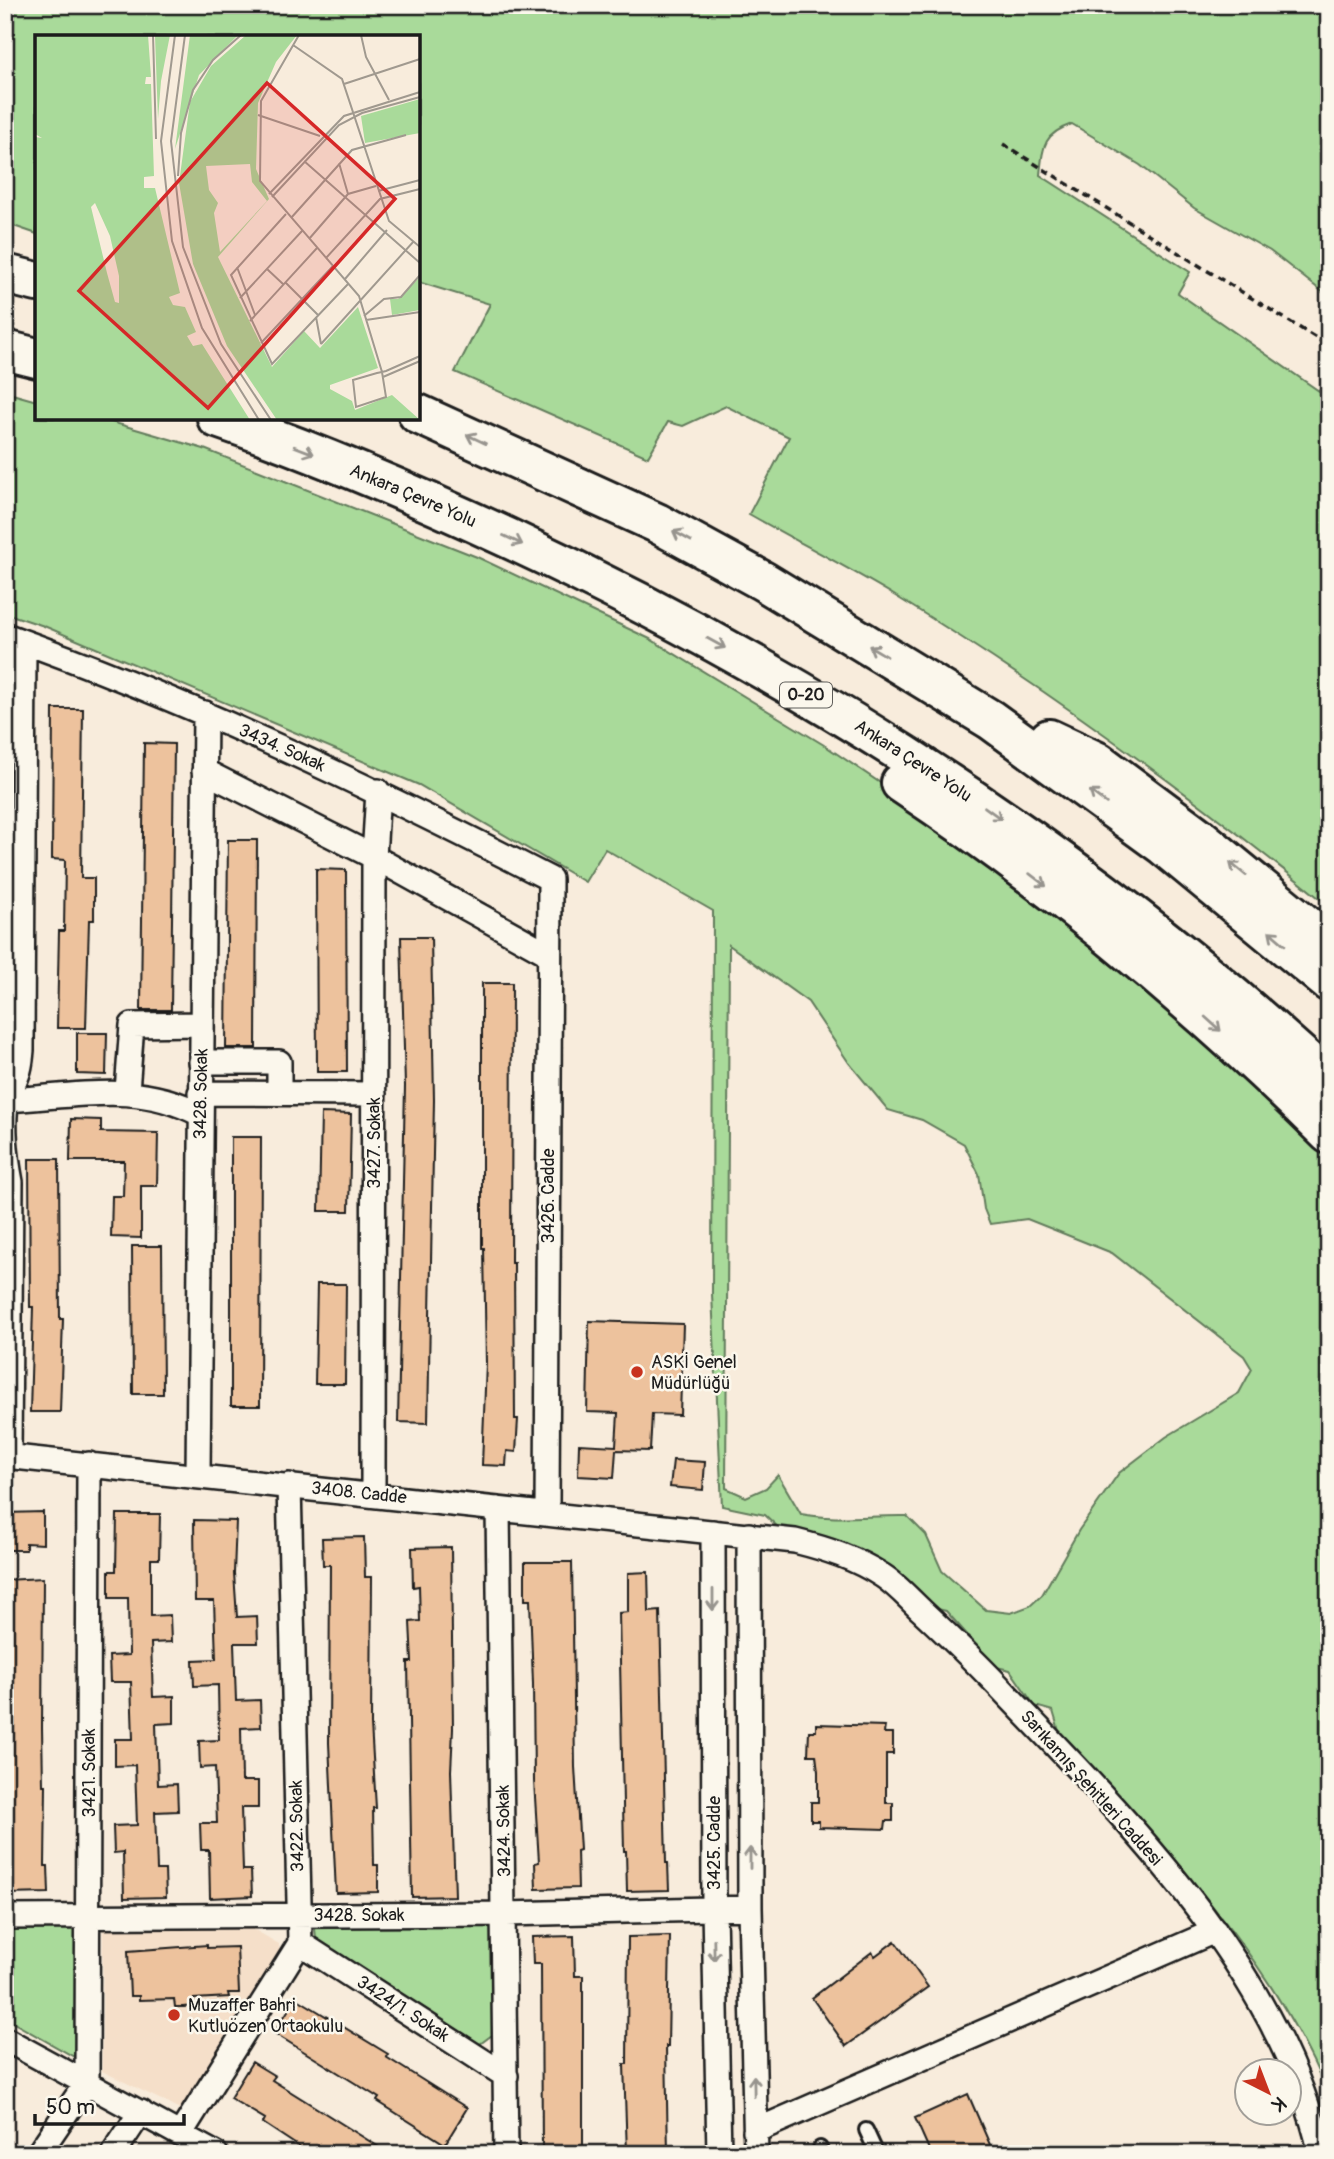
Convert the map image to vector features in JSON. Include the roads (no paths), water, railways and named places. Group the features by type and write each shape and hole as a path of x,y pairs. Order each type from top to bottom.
{"highway":[{"path":"5,274 35,282"},
{"path":"5,350 35,358"},
{"path":"420,415 657,523 763,581 1002,727 1143,830 1232,900 1329,982"},
{"name":"Ankara Çevre Yolu","path":"223,420 403,489 615,588 750,661 964,792 1083,878 1186,958 1329,1081"},
{"path":"750,661 857,753 972,830 1090,918 1167,982 1329,1134"},
{"path":"936,686 1098,762 1200,838 1329,944"}],"street":[{"name":"3434. Sokak","path":"15,639 205,713 379,791 550,879"},
{"path":"7,1456 11,1182 6,1159 6,1100 20,1075 13,1050 15,639"},
{"name":"3428. Sokak","path":"198,1474 205,713"},
{"path":"204,771 374,857 550,954"},
{"name":"3427. Sokak","path":"373,1494 374,857 379,791"},
{"name":"3426. Cadde","path":"547,1514 550,879"},
{"path":"127,1091 132,1025 201,1024"},
{"path":"201,1062 279,1062 279,1093"},
{"path":"6,1100 127,1091 200,1104 279,1093 374,1094"},
{"name":"3408. Cadde","path":"7,1456 198,1474 713,1532"},
{"name":"3421. Sokak","path":"87,2082 90,1917 89,1464"},
{"name":"3422. Sokak","path":"289,1485 300,1943"},
{"name":"3424. Sokak","path":"498,1509 506,2154"},
{"name":"Sarıkamış Şehitleri Caddesi","path":"713,1532 795,1541 834,1550 886,1577 967,1653 1127,1824 1215,1931 1273,2025 1295,2068 1321,2154"},
{"name":"3425. Cadde","path":"713,1532 714,1909 719,2154"},
{"name":"3425. Cadde","path":"749,1535 750,1908 755,2143"},
{"name":"3428. Sokak","path":"5,1917 505,1914 750,1908"},
{"path":"755,2143 1215,1931"},
{"path":"181,2133 300,1943"},
{"name":"3424/1. Sokak","path":"300,1943 506,2076"},
{"path":"5,2039 216,2154"},
{"path":"38,2154 87,2082"},
{"path":"113,2154 141,2112"}],"lane":[{"path":"866,2130 877,2154"}],"place":[{"name":"ASKİ Genel Müdürlüğü","path":"637,1372"},
{"name":"Muzaffer Bahri Kutluözen Ortaokulu","path":"174,2015"}]}
